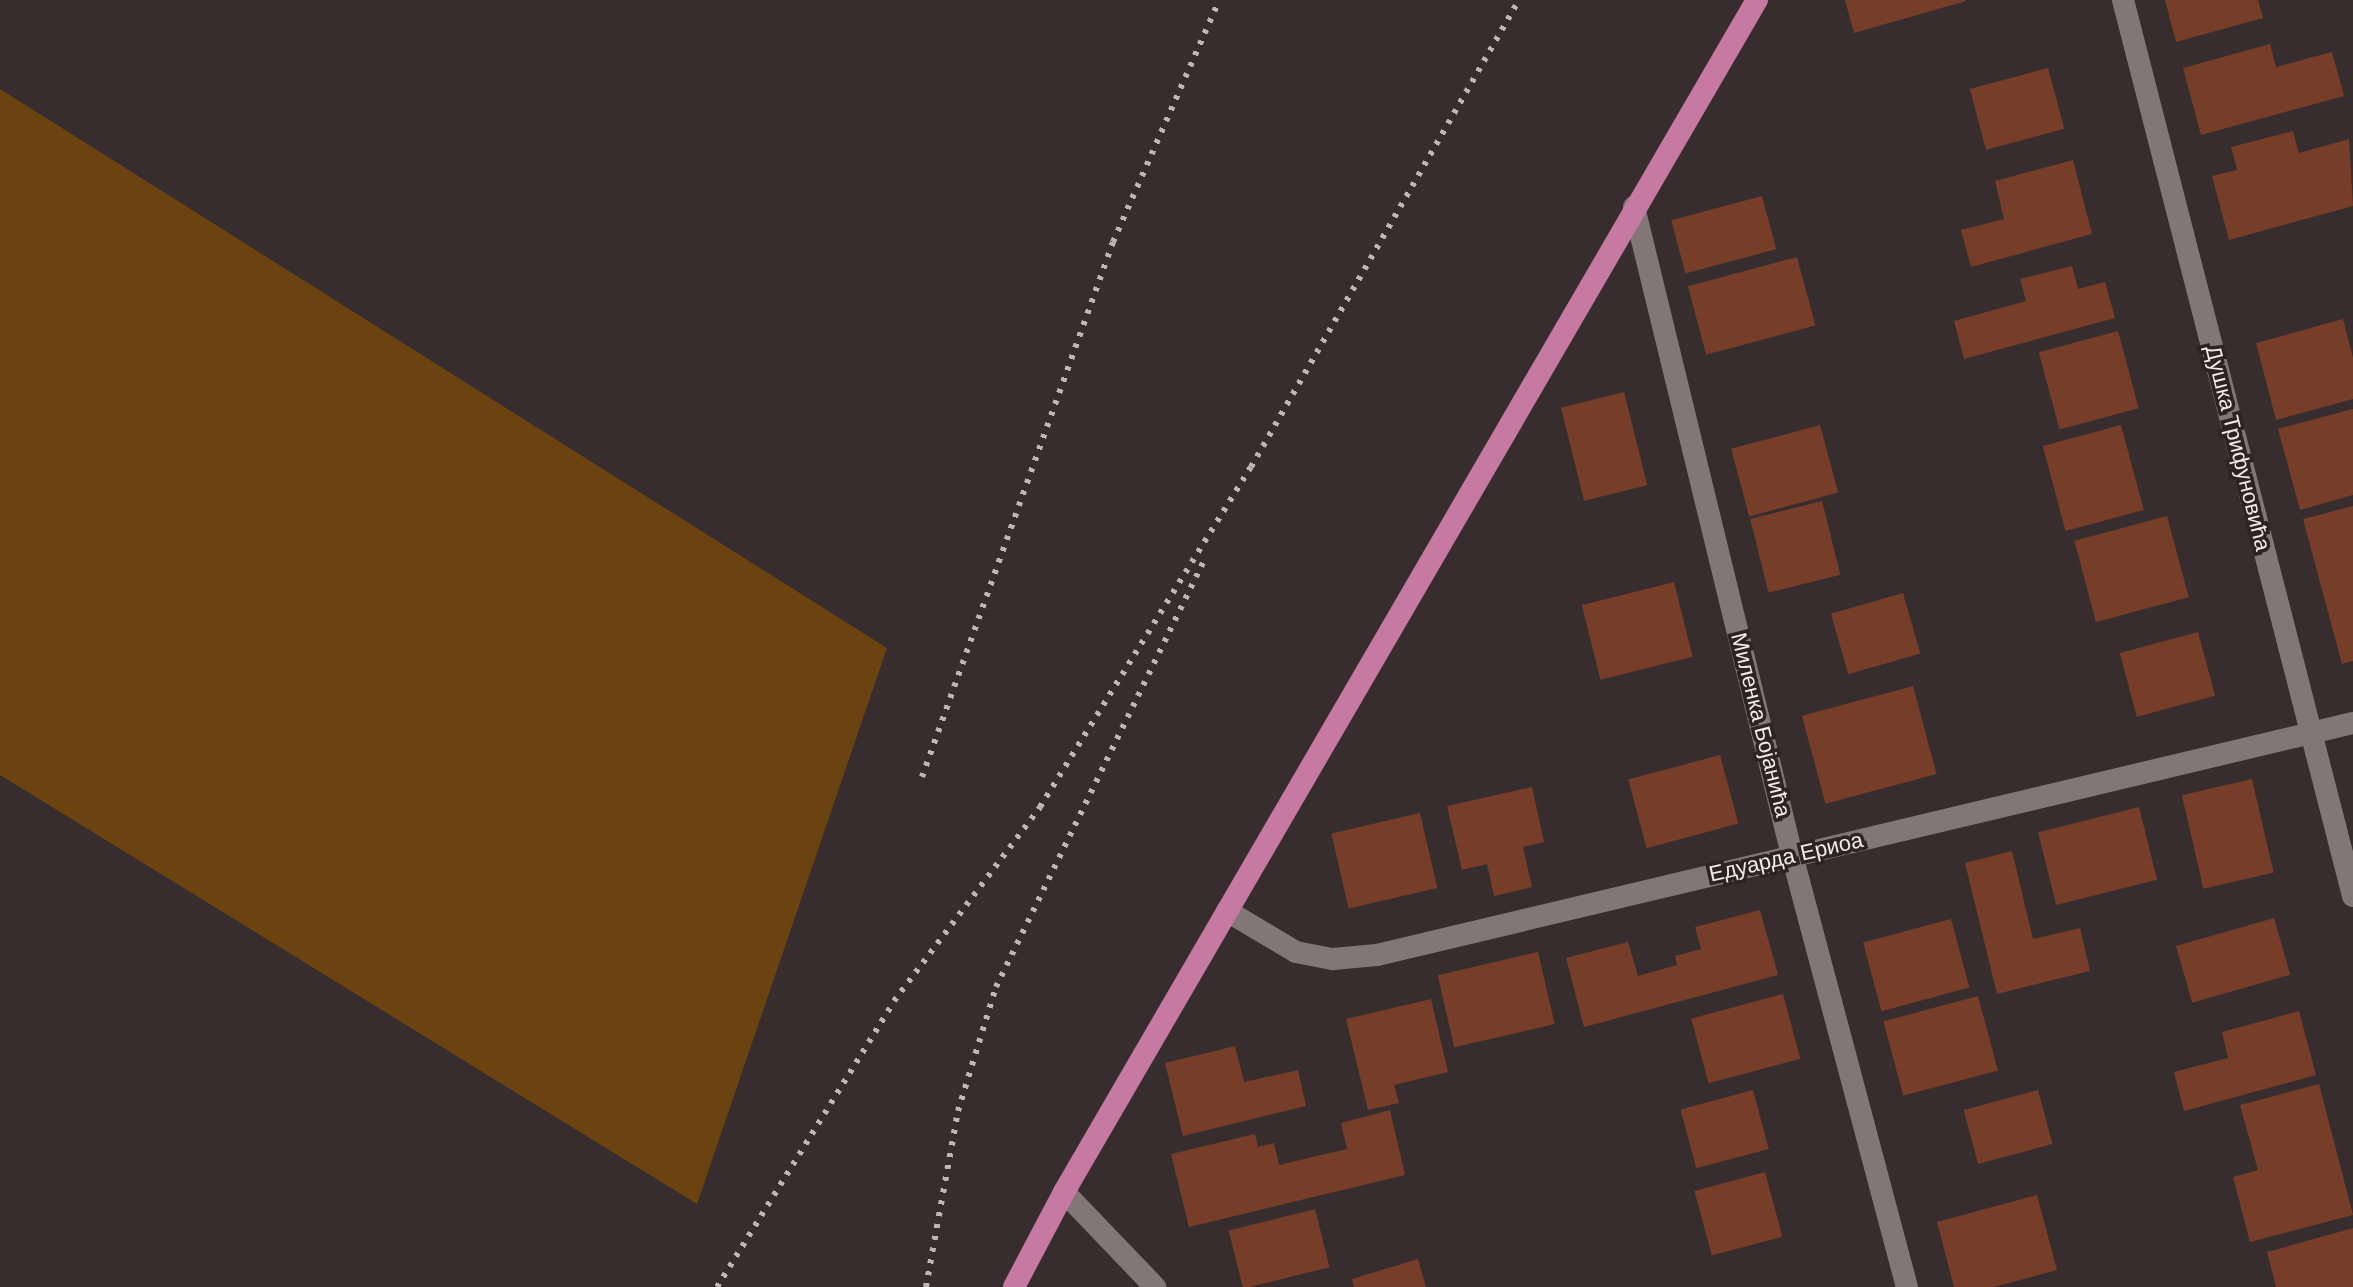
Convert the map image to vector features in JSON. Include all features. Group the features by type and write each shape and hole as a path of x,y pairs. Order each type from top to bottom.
{"main road":[{"path":"1014,1287 1064,1192 1757,0"}],"street":[{"name":"Душка Трифуновића","path":"2123,0 2353,896"},
{"name":"Миленка Бојанића","path":"1634,207 1792,855 1907,1287"},
{"name":"Едуарда Ериоа","path":"1227,911 1296,952 1333,959 1377,955 2353,723"},
{"path":"1064,1192 1155,1287"}],"shaded area":[{"path":"0,89 887,648 697,1204 0,775"}],"building":[{"path":"1845,0 1966,0 1966,1 1854,33"},
{"path":"2165,0 2258,0 2263,18 2176,42"},
{"path":"2270,44 2276,67 2332,52 2344,96 2201,135 2183,68"},
{"path":"2048,68 2064,129 1986,150 1970,89"},
{"path":"2293,131 2299,153 2349,139 2353,206 2229,240 2212,176 2237,170 2231,147"},
{"path":"2073,160 2092,234 1971,267 1961,230 2004,219 1995,181"},
{"path":"1762,196 1776,249 1685,273 1671,220"},
{"path":"1797,257 1815,326 1706,355 1688,286"},
{"path":"2072,266 2078,289 2105,282 2115,318 1964,359 1954,321 2026,301 2020,279"},
{"path":"2343,319 2353,358 2353,399 2276,420 2256,343"},
{"path":"2118,331 2139,408 2059,429 2039,352"},
{"path":"1624,392 1647,485 1584,501 1561,408"},
{"path":"2353,409 2353,495 2300,510 2278,429"},
{"path":"1820,425 1838,493 1749,516 1731,449"},
{"path":"2121,425 2144,510 2066,531 2043,446"},
{"path":"1822,501 1840,575 1769,593 1750,519"},
{"path":"2353,506 2353,661 2342,664 2303,519"},
{"path":"2167,516 2189,597 2096,622 2074,541"},
{"path":"1674,582 1693,657 1600,680 1582,605"},
{"path":"1903,593 1920,654 1848,674 1831,614"},
{"path":"2198,632 2215,696 2137,717 2120,653"},
{"path":"1913,686 1937,774 1825,804 1802,716"},
{"path":"1720,755 1738,824 1647,848 1628,780"},
{"path":"2252,779 2274,873 2203,889 2182,795"},
{"path":"1532,787 1544,842 1523,847 1532,887 1494,896 1487,864 1462,870 1447,806"},
{"path":"2139,807 2157,880 2056,905 2038,832"},
{"path":"1420,813 1437,888 1349,908 1331,833"},
{"path":"2012,851 2033,939 2080,928 2090,971 1997,994 1965,863"},
{"path":"1760,910 1778,975 1584,1027 1566,958 1628,942 1638,976 1677,965 1675,956 1701,949 1695,927"},
{"path":"2274,918 2290,975 2192,1003 2176,946"},
{"path":"1951,919 1969,988 1881,1011 1863,943"},
{"path":"1538,952 1555,1024 1454,1047 1438,975"},
{"path":"1783,994 1800,1059 1709,1083 1691,1019"},
{"path":"1978,996 1998,1070 1903,1096 1883,1021"},
{"path":"1431,999 1448,1072 1394,1085 1399,1103 1368,1110 1346,1019"},
{"path":"2299,1011 2316,1075 2184,1111 2174,1072 2228,1058 2222,1032"},
{"path":"1235,1046 1244,1082 1298,1070 1306,1106 1183,1136 1165,1063"},
{"path":"2319,1084 2353,1215 2250,1242 2233,1177 2258,1170 2240,1105"},
{"path":"1753,1090 1769,1149 1696,1168 1681,1109"},
{"path":"2038,1090 2052,1144 1978,1164 1964,1110"},
{"path":"1390,1110 1405,1175 1189,1227 1171,1154 1255,1134 1258,1147 1274,1143 1279,1165 1347,1149 1341,1123"},
{"path":"1765,1172 1782,1237 1712,1256 1694,1191"},
{"path":"2037,1195 2057,1270 1994,1287 1954,1287 1937,1222"},
{"path":"1315,1209 1330,1267 1243,1287 1229,1231"},
{"path":"2353,1228 2353,1287 2276,1287 2267,1252"},
{"path":"1418,1259 1426,1287 1354,1287 1352,1279"}],"railway":[{"path":"922,777 1113,242 1219,0"},
{"path":"717,1287 894,1001 1040,807 1251,467 1519,0"},
{"path":"926,1287 958,1111 996,987 1206,557"}]}
